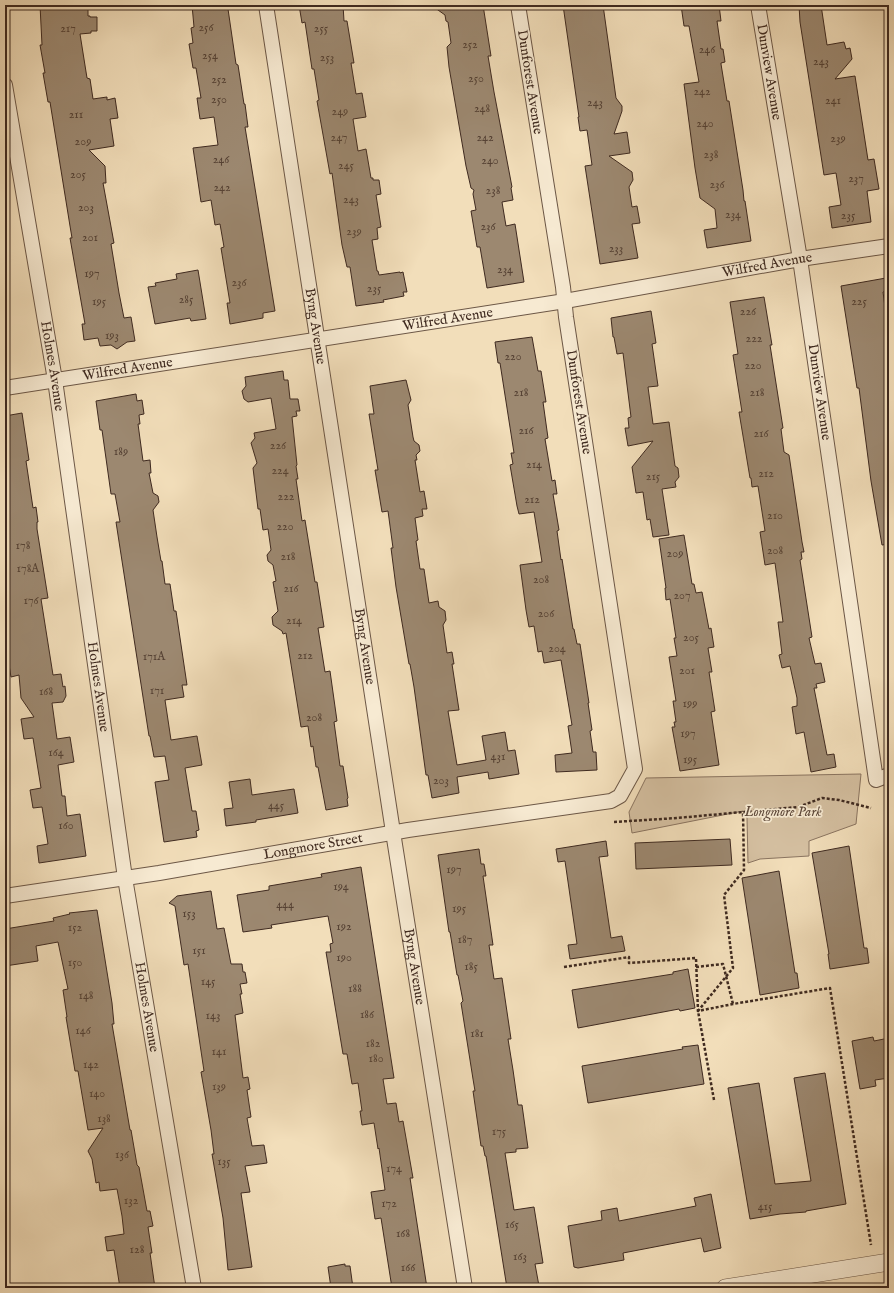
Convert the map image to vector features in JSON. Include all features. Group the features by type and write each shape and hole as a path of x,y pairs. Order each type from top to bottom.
{"street":[{"name":"Byng Avenue","path":"266,5 393,832 465,1288"},
{"name":"Dunforest Avenue","path":"518,5 635,770 620,796"},
{"name":"Dunview Avenue","path":"758,5 883,778"},
{"name":"Holmes Avenue","path":"5,85 55,380 125,878 194,1288"},
{"name":"Wilfred Avenue","path":"5,388 564,301 800,259 889,246"},
{"name":"Longmore Street","path":"5,896 166,872 393,832 611,800 620,796"},
{"path":"725,1288 889,1262"}],"path":[{"path":"614,822 798,807 822,798 839,800 871,808"},
{"path":"698,1011 733,968 724,895 744,870 743,811"},
{"path":"564,967 629,957 629,963 696,958 698,1011 714,1100"},
{"path":"696,966 723,964 733,1004"},
{"path":"698,1011 830,988 871,1245"}],"green space":[{"name":"Longmore Park","path":"861,774 856,824 809,841 809,856 760,859 748,863 747,818 743,811 632,833 629,812 646,778"}],"building":[{"path":"40,5 88,5 88,16 97,17 97,31 80,34 87,78 90,79 93,99 107,97 107,100 115,98 118,118 110,119 114,146 89,150 105,166 106,183 103,183 114,243 111,244 119,293 124,318 131,317 135,341 127,342 117,349 111,345 100,346 98,338 84,340 82,324 85,324 70,238 72,238 50,102 48,102 43,73 45,73 40,45 42,45"},
{"path":"192,5 227,5 236,64 238,65 245,104 248,127 245,127 275,311 263,313 263,318 230,324 227,303 230,303 221,248 224,247 220,224 215,225 211,200 201,202 193,148 218,145 214,117 200,119 197,98 201,98 196,68 193,68 189,44 193,43 191,28 194,27"},
{"path":"299,5 343,5 344,21 347,21 354,63 351,63 356,94 362,93 366,117 353,119 358,151 366,149 371,178 373,178 373,180 379,180 381,194 376,195 381,227 377,228 378,239 372,240 377,271 379,275 403,272 407,292 403,292 404,296 383,300 384,302 356,306 350,267 347,267 342,245 332,173 330,174 317,101 319,100 314,69 312,69 305,22 302,23"},
{"path":"431,5 483,5 491,56 488,56 512,187 513,200 502,202 506,226 515,224 524,282 487,288 480,247 477,247 471,211 476,210 473,194 474,190 471,188 466,166 449,67 447,47 451,43 448,22 446,21 445,15"},
{"path":"563,5 603,5 616,98 622,106 622,111 614,134 627,132 630,153 609,156 632,172 633,180 629,187 632,207 637,206 640,223 632,224 638,258 600,264 585,166 592,165 587,130 580,131"},
{"path":"681,5 719,5 721,21 717,21 721,49 723,49 725,62 721,64 727,101 729,101 751,241 707,248 704,230 717,228 715,209 700,198 695,168 684,84 699,82 689,26 684,26"},
{"path":"799,5 821,5 827,45 844,42 846,49 850,48 852,59 835,79 855,76 868,160 874,159 879,189 867,191 871,222 832,228 829,207 841,205 836,173 824,175 800,22"},
{"path":"198,270 206,319 191,321 190,318 155,324 148,287 156,286 155,283 177,279 176,274"},
{"path":"886,278 888,291 883,292 889,337 889,544 882,545 871,481 859,388 857,388 841,286"},
{"path":"764,297 783,428 781,429 784,452 789,455 804,552 801,552 802,559 800,560 812,637 809,638 815,664 821,663 825,682 816,684 817,688 814,688 827,755 834,754 836,767 811,772 804,732 796,734 792,707 797,706 797,698 790,666 782,668 779,655 782,654 778,622 783,622 775,563 765,565 760,532 765,531 758,486 752,487 750,478 739,412 742,412 733,355 738,354 730,302"},
{"path":"651,311 656,343 652,344 658,386 648,387 653,424 669,422 675,466 678,468 679,477 675,482 676,487 662,489 669,535 653,537 650,519 647,520 643,492 636,493 632,467 653,441 628,446 625,428 629,428 628,418 631,417 623,353 617,354 611,318"},
{"path":"532,337 538,371 541,371 546,402 543,402 548,438 545,439 552,481 555,480 557,494 553,494 559,530 557,531 561,560 562,559 573,629 577,644 580,644 589,703 592,730 590,731 593,752 596,752 597,770 556,772 555,755 572,753 568,726 572,725 561,660 544,663 542,651 538,652 534,626 529,627 526,610 520,565 542,562 534,512 519,514 517,506 510,465 513,464 511,453 514,453 500,363 498,363 495,342"},
{"path":"283,371 284,380 288,380 290,399 298,399 300,411 296,411 297,416 292,417 298,479 296,479 302,521 305,520 315,582 317,582 324,627 318,628 325,672 330,671 337,721 334,722 340,766 343,766 348,798 348,806 326,810 318,767 316,767 313,746 311,747 308,726 301,727 286,633 283,634 282,631 273,625 272,617 278,611 273,582 276,581 273,565 268,561 267,555 271,550 268,529 263,530 260,509 258,509 253,468 257,463 251,443 255,438 254,433 276,429 271,398 248,402 244,399 242,391 246,386 245,377"},
{"path":"406,380 411,400 408,405 413,437 414,441 419,445 420,451 416,455 417,460 415,460 420,492 424,491 427,509 422,509 423,516 415,518 418,540 416,541 420,569 424,569 429,603 438,601 439,607 445,611 446,620 443,625 447,653 452,652 454,664 452,664 459,710 448,711 457,765 486,760 482,736 505,732 508,751 515,750 519,774 489,779 488,772 457,777 459,793 432,798 428,775 426,775 414,687 396,587 388,511 382,512 375,470 378,470 369,414 374,414 370,386"},
{"path":"136,394 137,401 142,400 144,414 139,415 140,424 138,424 143,461 150,460 151,473 149,473 153,493 158,496 159,502 153,510 157,537 165,584 170,584 174,611 176,611 187,685 182,685 184,697 165,700 171,740 197,736 202,765 185,768 192,811 196,811 199,830 196,831 197,837 164,842 155,782 169,780 165,756 154,757 149,736 116,522 120,522 115,494 111,494 102,430 100,430 96,401"},
{"path":"22,413 29,460 26,461 33,508 36,507 38,522 37,529 48,598 41,599 53,675 61,674 63,687 65,686 66,696 63,702 52,703 57,739 70,737 74,762 58,765 62,796 65,796 67,816 80,814 86,856 39,863 37,846 48,844 42,807 33,808 30,790 41,788 33,738 24,739 21,719 34,717 21,698 19,675 11,677 5,641 5,416"},
{"path":"684,535 692,584 694,584 696,593 702,592 714,647 708,648 712,672 709,672 715,711 711,712 719,765 680,771 672,727 675,727 674,722 676,722 673,701 676,701 669,657 677,656 674,638 676,638 670,599 666,600 666,588 659,539"},
{"path":"250,779 252,795 294,789 298,813 256,820 256,822 226,826 224,809 233,808 229,782"},
{"path":"730,839 732,865 636,869 635,843"},
{"path":"606,841 608,856 599,857 611,938 622,936 625,951 570,959 568,945 577,944 565,861 558,862 556,849"},
{"path":"849,846 864,948 867,948 869,963 830,969 829,954 812,853"},
{"path":"479,849 481,864 484,864 486,876 483,876 493,945 489,945 494,979 502,978 511,1039 508,1039 518,1105 522,1105 528,1148 516,1149 516,1152 505,1153 514,1210 534,1207 543,1263 535,1264 539,1286 526,1288 507,1288 486,1156 483,1146 481,1146 473,1091 475,1091 461,1003 463,1001 449,932 438,855"},
{"path":"361,867 394,1078 383,1079 387,1104 396,1103 399,1122 403,1121 413,1178 410,1178 427,1288 392,1288 381,1218 375,1219 371,1192 385,1190 379,1148 378,1149 374,1123 362,1125 360,1111 362,1111 358,1083 352,1084 347,1054 343,1054 326,952 331,952 330,944 333,943 328,916 271,925 272,928 243,932 237,895 269,890 269,886 322,877 321,874"},
{"path":"779,871 795,973 797,973 799,988 760,995 742,878"},
{"path":"211,891 217,929 224,928 231,964 242,964 243,972 245,972 247,983 240,984 243,1013 235,1015 243,1078 248,1077 250,1089 247,1090 251,1117 247,1118 252,1146 264,1145 267,1163 245,1166 250,1192 241,1193 252,1267 228,1270 223,1218 212,1154 214,1154 211,1130 201,1072 204,1071 188,964 184,965 175,906 169,903 177,896"},
{"path":"97,910 112,1003 114,1024 112,1024 130,1130 137,1165 139,1167 147,1211 150,1211 153,1226 148,1227 155,1288 120,1288 114,1250 107,1251 105,1237 124,1234 122,1216 117,1189 100,1191 99,1182 96,1183 92,1159 88,1151 103,1128 88,1130 78,1071 75,1071 66,1017 63,990 68,989 58,942 36,946 38,961 5,966 5,929 54,921 53,918 70,914 69,913"},
{"path":"688,969 695,1008 680,1011 679,1009 578,1028 572,990 673,974 673,972"},
{"path":"873,1037 874,1041 889,1038 889,1078 875,1080 876,1086 860,1089 852,1041"},
{"path":"698,1045 704,1084 588,1103 582,1066 683,1049 682,1047"},
{"path":"825,1073 846,1204 806,1212 780,1214 750,1219 728,1088 759,1083 775,1184 811,1181 794,1078"},
{"path":"711,1194 721,1248 704,1252 701,1238 623,1253 624,1260 578,1268 574,1267 568,1226 602,1220 601,1211 617,1208 619,1221 696,1206 694,1198"},
{"path":"345,1264 345,1266 350,1266 353,1288 331,1288 328,1267"}]}
